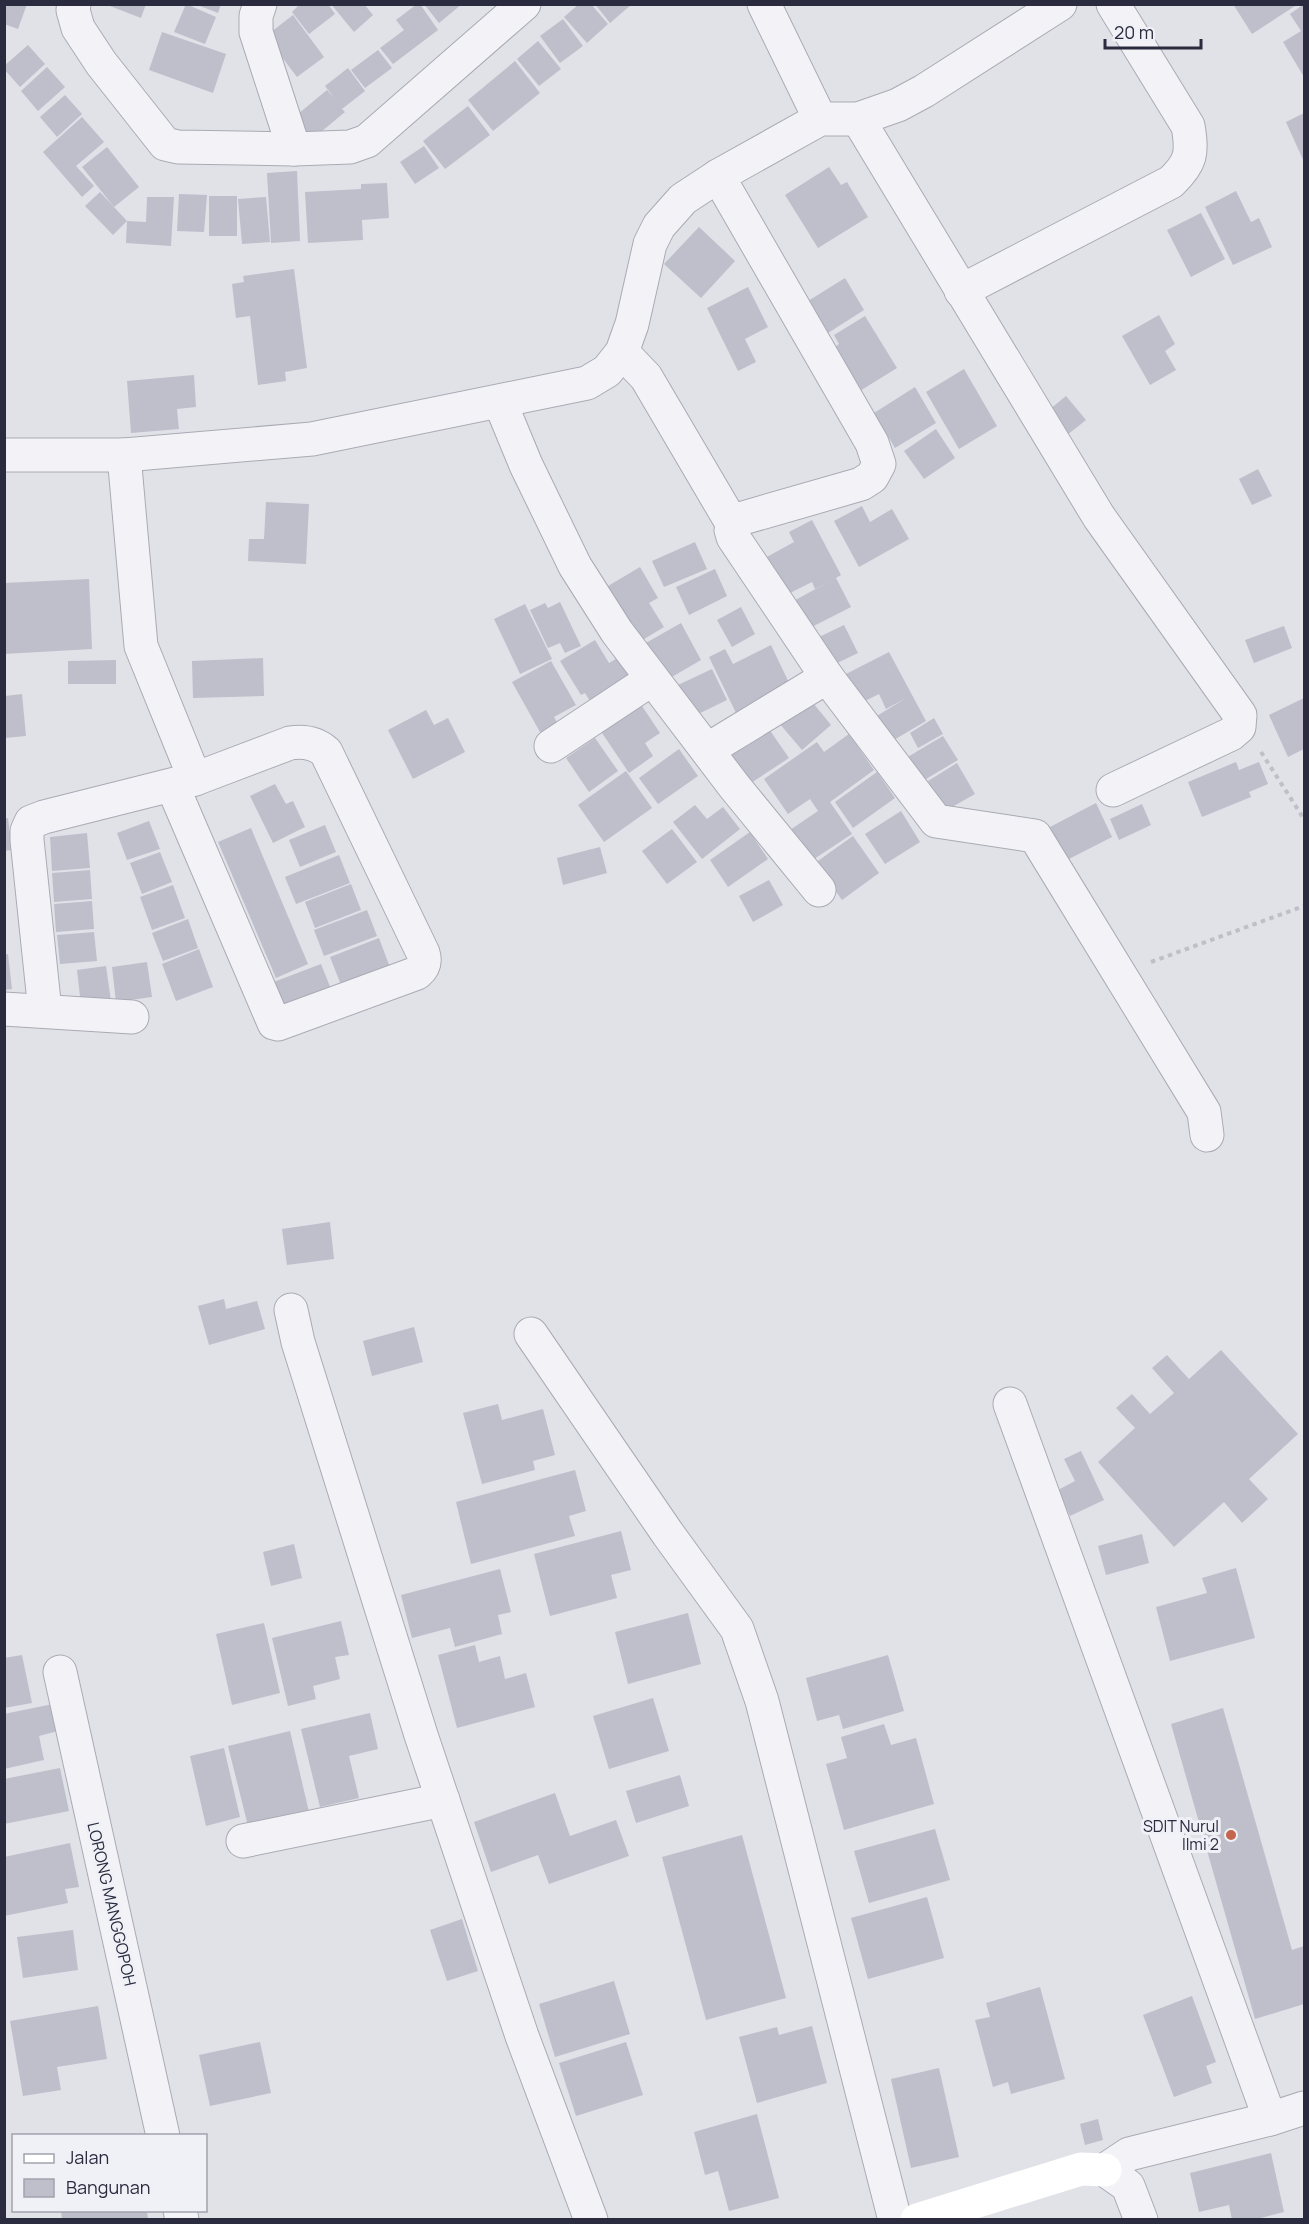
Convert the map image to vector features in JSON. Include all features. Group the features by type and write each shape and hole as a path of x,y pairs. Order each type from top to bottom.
{"street":[{"path":"74,4 73,10 78,28 101,63 165,144 178,147 294,149 350,147 367,141 524,4"},
{"path":"260,4 256,16 256,32 294,149"},
{"path":"764,4 820,119"},
{"path":"4,455 124,455 312,439 500,402 587,382 607,371 622,352 632,324 650,244 659,226 683,199 718,176 820,119 858,118 898,105 924,91 1060,4"},
{"path":"961,291 1171,182 1185,169 1190,157 1191,144 1188,126 1113,4"},
{"path":"858,118 1099,517 1235,707 1241,721 1239,727 1231,734 1113,790"},
{"path":"718,176 872,443 879,464 872,477 861,484 743,518 733,525 731,530 733,537 827,677 936,821 1035,836 1204,1112 1207,1135"},
{"path":"622,352 646,377 733,525"},
{"path":"500,402 526,465 575,566 617,632 707,750 819,890"},
{"path":"45,1011 27,840 28,825 44,817 184,782 290,743 301,742 321,748 326,752 425,959 423,968 417,973 278,1024 271,1020 184,782 141,646 124,455"},
{"path":"707,750 827,677"},
{"path":"551,746 652,679"},
{"path":"4,1009 132,1017"},
{"path":"291,1310 302,1353 443,1800 522,2036 591,2220"},
{"path":"531,1334 668,1534 725,1610 740,1637 762,1701 895,2220"},
{"path":"1010,1404 1270,2119"},
{"name":"LORONG MANGGOPOH","path":"60,1672 163,2134"},
{"path":"243,1841 443,1800"},
{"path":"1105,2170 1129,2154 1305,2108"},
{"path":"917,2220 1081,2169 1105,2170 1128,2186 1142,2220"}],"path":[{"path":"1241,721 1305,819"},
{"path":"1119,974 1305,906"}],"building":[{"path":"4,4 27,4 18,29 4,24"},
{"path":"111,4 146,4 141,18 110,6"},
{"path":"186,4 216,17 205,44 174,32"},
{"path":"195,4 221,4 218,13"},
{"path":"300,4 328,4 335,14 309,34 292,12"},
{"path":"331,4 364,4 373,15 354,32"},
{"path":"420,4 438,30 393,64 380,48 404,30 396,20"},
{"path":"424,4 462,4 439,23"},
{"path":"579,4 591,4 608,24 587,43 564,17"},
{"path":"595,4 632,4 610,23"},
{"path":"1233,4 1298,4 1252,34"},
{"path":"1304,4 1304,77 1283,42 1301,31 1290,14"},
{"path":"293,15 324,57 297,77 266,36"},
{"path":"563,19 583,46 560,63 540,36"},
{"path":"162,32 226,54 213,93 149,70"},
{"path":"538,41 561,69 539,86 517,59"},
{"path":"28,45 45,64 20,87 4,69 4,66"},
{"path":"378,50 392,68 365,88 351,70"},
{"path":"515,61 540,93 493,131 468,100"},
{"path":"47,67 65,87 38,111 21,91"},
{"path":"348,68 365,91 342,109 345,112 310,141 292,119 327,90 335,99 325,86"},
{"path":"65,95 82,114 57,137 40,117"},
{"path":"468,106 490,135 445,169 423,141"},
{"path":"1304,113 1304,162 1286,122"},
{"path":"82,117 104,142 76,166 94,186 82,197 43,152"},
{"path":"424,146 439,168 415,184 400,162"},
{"path":"107,147 139,187 114,207 82,167"},
{"path":"829,167 841,185 847,182 868,217 818,248 785,195"},
{"path":"297,171 300,241 271,243 267,173"},
{"path":"387,183 389,218 362,220 363,240 308,243 305,192 361,189 361,184"},
{"path":"1236,191 1251,222 1259,218 1272,247 1233,265 1205,207"},
{"path":"100,192 127,221 113,235 85,206"},
{"path":"179,194 207,195 204,232 177,231"},
{"path":"209,196 237,196 237,236 209,236"},
{"path":"147,197 174,197 171,246 126,243 127,221 146,222"},
{"path":"266,197 270,242 242,244 238,199"},
{"path":"1201,213 1225,259 1191,277 1167,230"},
{"path":"699,227 735,261 701,298 664,264"},
{"path":"294,269 307,368 285,372 286,381 258,385 250,316 236,318 232,284 244,282 243,276"},
{"path":"845,278 864,310 828,333 808,301"},
{"path":"748,287 768,327 745,339 756,362 738,371 707,308"},
{"path":"1159,315 1175,344 1165,351 1176,370 1150,385 1122,336"},
{"path":"865,316 897,368 855,394 829,351 839,344 834,335"},
{"path":"964,369 997,426 959,449 926,392"},
{"path":"194,375 196,407 177,409 179,429 131,433 127,381"},
{"path":"915,387 936,423 895,448 874,413"},
{"path":"1066,396 1086,420 1062,439 1043,415"},
{"path":"936,429 955,458 924,479 904,451"},
{"path":"1258,469 1272,496 1252,505 1239,479"},
{"path":"266,502 309,504 306,564 248,561 249,539 264,539"},
{"path":"862,506 870,522 892,509 909,539 859,567 834,521"},
{"path":"812,520 841,575 836,578 851,607 804,631 790,603 832,580 815,589 812,582 784,596 765,558 794,542 789,532"},
{"path":"695,542 707,569 664,587 652,561"},
{"path":"640,567 658,598 649,603 664,627 636,644 603,589"},
{"path":"715,569 727,596 689,615 676,587"},
{"path":"89,579 92,649 4,654 4,583"},
{"path":"560,602 581,646 565,653 560,643 548,648 530,610 545,603 548,608"},
{"path":"525,604 552,659 520,674 494,619"},
{"path":"741,607 755,634 732,647 717,620"},
{"path":"681,623 701,660 665,681 644,644"},
{"path":"844,625 858,653 827,668 813,640"},
{"path":"1284,626 1292,648 1254,663 1245,640"},
{"path":"595,640 609,663 619,657 630,677 590,701 585,693 581,695 560,661"},
{"path":"771,645 791,687 736,713 709,657 725,649 733,664"},
{"path":"889,652 926,721 887,744 872,719 906,698 886,709 879,694 861,703 846,674"},
{"path":"263,658 264,696 193,698 192,661"},
{"path":"116,660 116,684 68,684 68,661"},
{"path":"551,661 576,705 554,717 562,731 545,741 512,682"},
{"path":"712,669 727,700 694,716 678,685"},
{"path":"22,694 26,736 5,738 5,696"},
{"path":"809,698 831,725 802,750 779,723"},
{"path":"1304,698 1304,749 1288,757 1269,715"},
{"path":"640,703 660,733 645,743 653,756 629,773 600,730"},
{"path":"426,710 434,725 448,718 465,752 413,779 388,730"},
{"path":"934,718 943,734 918,748 910,733"},
{"path":"769,729 789,758 745,787 727,758"},
{"path":"849,734 874,770 830,802 852,834 811,861 790,830 818,811 810,799 788,814 764,779 817,742 824,752"},
{"path":"943,736 958,760 921,782 906,758"},
{"path":"595,738 618,771 589,792 566,758"},
{"path":"679,749 698,776 658,804 639,778"},
{"path":"1236,762 1239,770 1259,762 1268,784 1249,792 1251,797 1202,817 1188,782"},
{"path":"957,763 975,794 945,811 928,781"},
{"path":"626,771 652,808 604,842 578,805"},
{"path":"877,772 895,798 853,828 835,802"},
{"path":"275,784 286,804 293,801 305,827 273,843 250,796"},
{"path":"1096,803 1112,837 1067,860 1050,827"},
{"path":"1142,804 1151,825 1119,840 1110,819"},
{"path":"695,805 707,819 723,807 740,829 702,859 673,822"},
{"path":"901,811 920,842 885,864 865,834"},
{"path":"8,818 12,850 4,851 4,819"},
{"path":"149,821 160,849 127,860 117,833"},
{"path":"325,825 336,852 300,867 289,840"},
{"path":"251,828 308,964 276,978 218,842"},
{"path":"672,829 697,862 667,884 642,851"},
{"path":"750,832 768,859 728,887 710,860"},
{"path":"87,833 90,868 52,871 50,837"},
{"path":"853,836 879,873 842,900 815,863"},
{"path":"600,847 607,873 563,885 557,858"},
{"path":"160,852 172,882 142,894 130,863"},
{"path":"339,855 350,883 296,904 285,877"},
{"path":"90,870 92,899 54,902 52,873"},
{"path":"769,880 783,905 753,922 739,896"},
{"path":"351,884 361,910 315,928 305,902"},
{"path":"173,885 185,918 152,930 140,897"},
{"path":"92,901 94,929 56,932 54,904"},
{"path":"367,910 377,936 324,956 314,930"},
{"path":"188,919 198,948 163,961 152,933"},
{"path":"94,932 97,961 60,964 57,935"},
{"path":"379,938 391,970 343,990 330,957"},
{"path":"199,949 213,987 176,1001 162,964"},
{"path":"8,954 12,989 4,990 4,955"},
{"path":"147,962 152,997 116,1002 112,967"},
{"path":"321,964 333,994 283,1014 271,983"},
{"path":"106,966 111,1001 81,1005 77,970"},
{"path":"330,1222 334,1259 287,1265 282,1229"},
{"path":"224,1299 226,1309 257,1301 265,1329 209,1345 198,1306"},
{"path":"414,1327 423,1362 372,1376 363,1341"},
{"path":"1221,1350 1298,1434 1249,1479 1268,1499 1242,1523 1224,1502 1174,1547 1098,1462 1135,1428 1116,1408 1132,1394 1150,1414 1174,1393 1152,1368 1167,1355 1189,1379"},
{"path":"498,1404 502,1420 543,1409 555,1455 533,1461 535,1470 482,1484 463,1413"},
{"path":"1081,1451 1104,1500 1070,1516 1058,1490 1075,1481 1064,1459"},
{"path":"575,1470 586,1511 569,1516 575,1536 471,1564 456,1502"},
{"path":"621,1531 631,1570 611,1575 617,1598 550,1616 534,1554"},
{"path":"1142,1534 1149,1563 1106,1575 1098,1546"},
{"path":"294,1544 302,1578 271,1586 263,1552"},
{"path":"1236,1568 1255,1638 1170,1661 1156,1607 1207,1593 1202,1578"},
{"path":"500,1569 511,1612 498,1615 502,1634 455,1647 450,1628 412,1638 401,1595"},
{"path":"688,1613 701,1664 628,1684 615,1632"},
{"path":"341,1621 349,1655 335,1657 340,1679 313,1686 316,1699 288,1706 272,1638"},
{"path":"264,1623 280,1693 232,1705 216,1634"},
{"path":"475,1645 479,1662 500,1656 505,1679 526,1673 535,1707 457,1728 438,1655"},
{"path":"22,1655 32,1703 4,1708 4,1658"},
{"path":"888,1655 904,1711 843,1729 839,1715 817,1721 806,1678"},
{"path":"653,1698 669,1751 609,1769 593,1716"},
{"path":"53,1704 58,1731 39,1736 44,1760 4,1769 4,1714"},
{"name":"SDIT Nurul Ilmi 2","path":"1223,1708 1292,1950 1304,1946 1304,2004 1255,2019 1171,1724"},
{"path":"370,1713 378,1749 349,1756 359,1798 320,1807 301,1729"},
{"path":"884,1724 891,1745 916,1738 934,1804 844,1830 826,1764 847,1758 841,1737"},
{"path":"290,1731 309,1812 248,1826 228,1746"},
{"path":"224,1748 240,1817 206,1826 190,1756"},
{"path":"60,1768 69,1811 4,1824 4,1779"},
{"path":"680,1775 689,1806 636,1823 626,1791"},
{"path":"555,1793 570,1836 616,1820 629,1856 549,1884 538,1855 491,1872 474,1822"},
{"path":"935,1829 950,1880 869,1903 854,1851"},
{"path":"742,1835 786,1998 706,2020 662,1857"},
{"path":"70,1843 79,1887 65,1889 68,1903 4,1916 4,1857"},
{"path":"927,1897 944,1958 868,1979 851,1918"},
{"path":"462,1919 478,1971 447,1981 430,1930"},
{"path":"73,1930 78,1970 23,1978 17,1937"},
{"path":"614,1981 630,2034 555,2057 539,2004"},
{"path":"1040,1987 1065,2079 1011,2094 1008,2082 993,2087 975,2020 990,2017 986,2003"},
{"path":"1192,1996 1216,2062 1206,2066 1212,2083 1174,2097 1143,2015"},
{"path":"98,2006 107,2059 57,2067 61,2090 23,2096 10,2021"},
{"path":"812,2026 827,2083 757,2103 739,2037 777,2027 779,2035"},
{"path":"260,2042 271,2093 210,2106 199,2055"},
{"path":"626,2042 643,2095 576,2116 559,2063"},
{"path":"939,2068 959,2157 911,2168 891,2079"},
{"path":"757,2114 779,2198 729,2211 718,2171 705,2175 694,2132"},
{"path":"1098,2119 1103,2140 1085,2145 1080,2124"},
{"path":"1271,2153 1284,2212 1253,2220 1232,2220 1229,2205 1199,2212 1190,2173"},
{"path":"61,2212 147,2212 148,2220 62,2220"}],"place":[{"name":"SDIT Nurul Ilmi 2","path":"1231,1835"}]}
